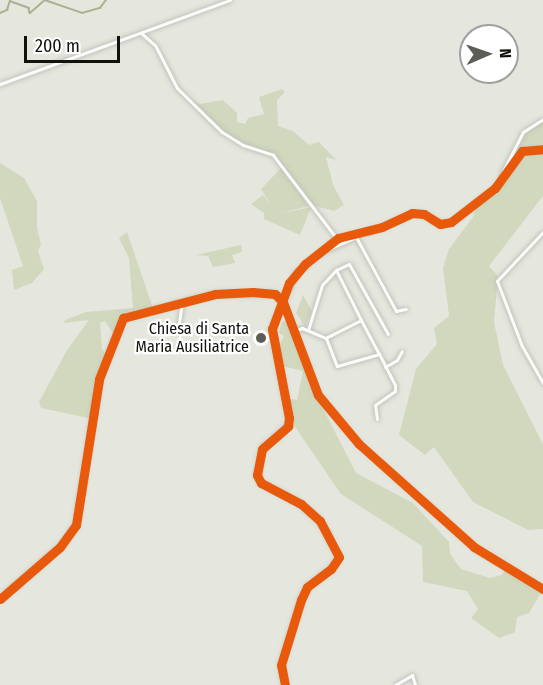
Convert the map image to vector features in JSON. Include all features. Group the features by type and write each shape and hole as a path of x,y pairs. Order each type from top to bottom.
{"street":[{"path":"0,84 230,0"},
{"path":"143,32 155,45 177,88 212,124 243,145 267,151 276,157 337,235 336,240"},
{"path":"285,685 281,665 301,600 307,587 331,569 339,557 320,521 301,504 261,483 257,475 261,449 288,426 289,418 272,329 295,273 336,240 382,228 412,213 424,214 440,224 452,222 495,188 523,132 543,119"},
{"path":"501,177 522,151 543,149"},
{"path":"543,232 497,281 522,346 543,383"},
{"path":"319,252 356,237 396,311 406,309"},
{"path":"308,330 322,285 336,270 352,266 388,334"},
{"path":"336,270 379,354 394,391 375,405 378,419"},
{"path":"0,599 60,547 76,525 99,379 123,318 215,294 253,292 275,294 282,302 318,395 359,444 474,547 543,589"},
{"path":"178,330 182,303"},
{"path":"326,338 361,320"},
{"path":"294,331 308,330 326,338 337,366 379,354"},
{"path":"385,367 397,360 402,351"},
{"path":"395,685 412,675 416,685"}],"green space":[{"path":"282,89 285,92 277,100 278,126 293,131 309,145 319,142 336,160 326,157 333,185 344,205 334,211 312,205 278,214 311,207 300,235 264,219 264,213 251,204 263,195 272,206 261,189 282,167 273,155 249,147 222,132 185,97 200,104 223,100 237,113 237,122 245,124 248,118 264,114 259,97"},
{"path":"543,119 543,196 489,266 498,276 494,322 503,365 543,444 543,529 528,530 473,502 434,447 425,455 399,435 416,369 437,344 434,328 449,316 443,268 449,249 473,217 479,198 499,181 523,132"},
{"path":"0,163 24,178 37,201 37,228 41,244 38,251 44,269 32,283 14,290 12,270 23,266 0,198"},
{"path":"127,232 153,308 119,319 114,335 105,321 100,323 102,348 107,358 99,379 93,419 41,408 39,402 67,350 89,320 64,323 65,320 86,312 133,308 129,258 119,238"},
{"path":"241,245 242,252 232,255 235,263 213,267 208,256 196,255"},
{"path":"303,295 312,311 305,326 296,313"},
{"path":"289,320 313,389 356,473 413,503 449,542 450,554 461,569 490,578 502,575 505,569 542,591 529,613 517,617 515,632 499,638 471,618 478,609 467,591 423,582 422,546 341,494 289,418 284,398 297,400 303,371 278,365 275,343 280,345 284,336 279,333 282,322"}],"waterway":[{"path":"45,0 82,13 100,8 106,0"},
{"path":"0,13 7,10 10,1 29,8 30,13 44,1"}],"cycle path":[{"path":"285,685 281,665 301,600 307,587 331,569 339,557 320,521 301,504 261,483 257,475 262,449 288,426 289,418 272,329 289,283 305,264 338,238 382,227 412,213 424,214 440,224 451,222 495,188 522,151 543,149"},
{"path":"0,599 60,547 76,525 99,379 123,318 215,294 253,292 275,294 283,302 318,395 359,444 474,547 543,589"}],"place":[{"name":"Chiesa di Santa Maria Ausiliatrice","path":"261,338"}]}
